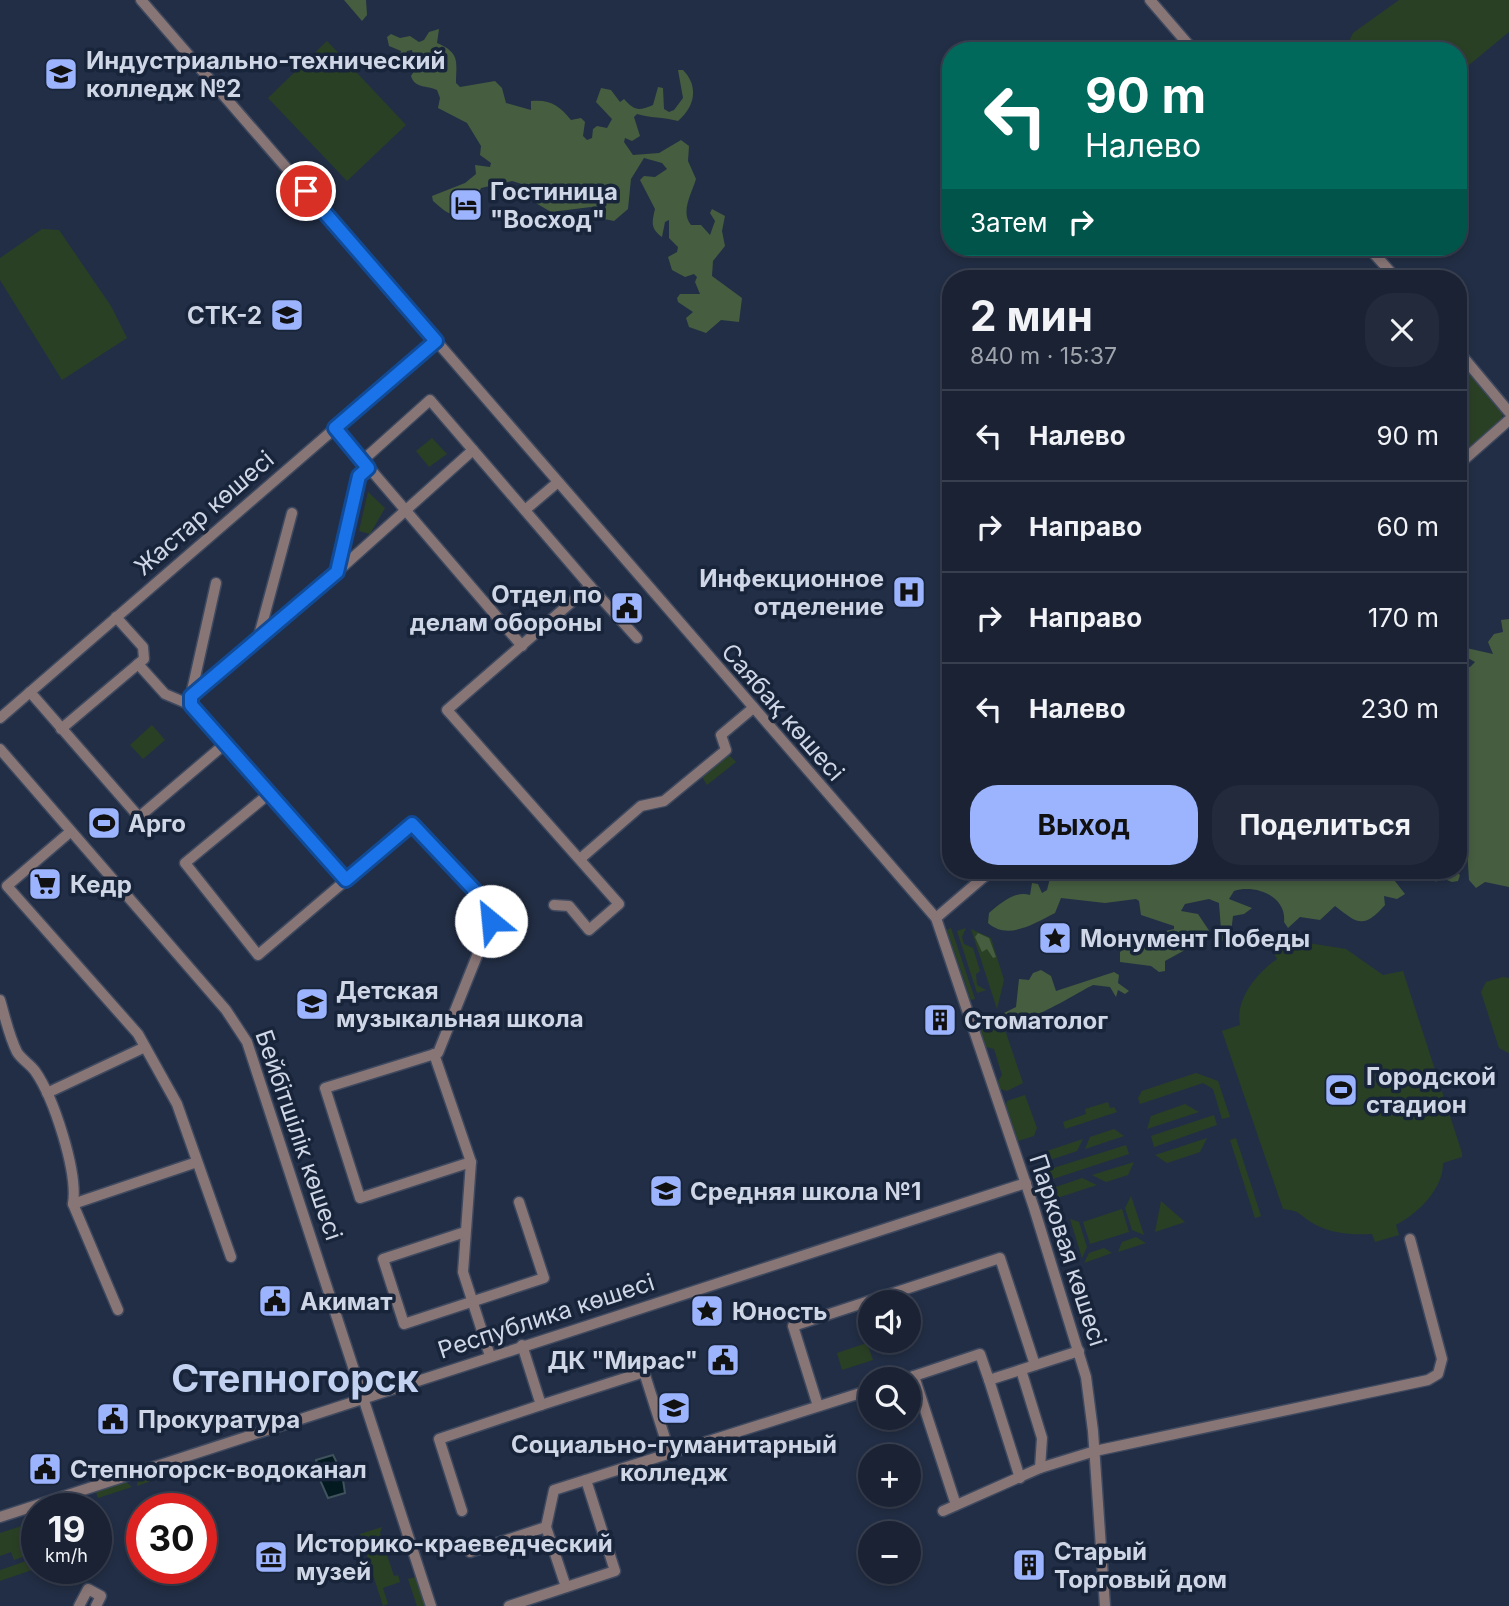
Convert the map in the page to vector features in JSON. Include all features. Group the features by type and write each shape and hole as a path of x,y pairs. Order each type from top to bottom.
{"street":[{"name":"Саябақ көшесі","path":"141,0 752,709 936,918"},
{"path":"1150,0 1186,42"},
{"path":"1376,256 1389,270"},
{"name":"Жастар көшесі","path":"0,718 436,341"},
{"path":"1467,362 1509,412"},
{"path":"337,572 359,476 365,464 430,400 637,638"},
{"path":"1467,457 1509,420"},
{"path":"335,428 522,646"},
{"path":"191,700 473,450"},
{"path":"525,510 558,482"},
{"path":"258,639 292,513"},
{"path":"191,700 216,583"},
{"path":"554,905 569,906 589,930 620,904 447,710 590,586"},
{"path":"61,729 144,659 143,647 116,617"},
{"path":"138,664 165,694 191,700 346,880"},
{"path":"30,692 138,817 226,743"},
{"path":"580,859 641,806 664,801 726,750 721,735 752,709"},
{"name":"Бейбітшілік көшесі","path":"0,749 69,832 226,1010 247,1042 431,1606"},
{"path":"270,793 185,863 258,955 412,824 477,893 491,921 438,1052 325,1088 360,1198 471,1162"},
{"path":"69,832 4,889 138,1034 177,1104 231,1256"},
{"path":"936,918 982,879"},
{"name":"Парковая көшесі","path":"936,918 1026,1183 1079,1351 1090,1398 1105,1606"},
{"path":"0,1000 17,1053 34,1070 47,1093 70,1164 75,1190 74,1204 118,1310"},
{"path":"47,1093 145,1047"},
{"path":"435,1054 471,1162 463,1272 490,1356"},
{"path":"74,1204 197,1162"},
{"name":"Республика көшесі","path":"0,1517 364,1396 1026,1183"},
{"path":"465,1232 383,1259 404,1324 544,1278 519,1202"},
{"path":"943,1511 1040,1468 1095,1451 1428,1380 1438,1374 1442,1367 1440,1346 1410,1239"},
{"path":"818,1406 793,1326 1000,1258 1035,1365"},
{"path":"522,1345 541,1405"},
{"path":"989,1380 1079,1351"},
{"path":"921,1374 980,1354 1020,1478"},
{"path":"1021,1370 1042,1438 1040,1468"},
{"path":"462,1511 439,1439 644,1372 670,1454"},
{"path":"566,1587 546,1527 554,1490 858,1394"},
{"path":"921,1408 956,1505"},
{"path":"509,1606 615,1571 586,1480"},
{"path":"470,1552 546,1527"},
{"path":"79,1606 88,1590 101,1596 96,1606"}],"green space":[{"path":"344,0 366,0 367,15 362,21"},
{"path":"1399,0 1509,0 1509,32 1467,67 1467,42 1351,42 1353,33"},
{"path":"439,29 437,43 454,55 456,83 460,87 495,81 502,88 506,103 531,110 531,101 549,102 559,107 571,120 581,118 585,122 583,136 587,140 592,138 593,129 597,126 607,128 612,119 596,102 601,88 611,90 620,102 624,99 634,108 640,109 653,105 658,87 663,88 664,109 669,112 674,110 683,98 678,70 683,70 693,89 691,103 684,115 678,121 637,114 634,117 640,136 632,141 625,138 624,142 633,155 659,153 681,140 689,146 688,161 696,179 688,202 688,220 691,225 701,225 710,235 715,221 710,213 712,209 725,216 722,231 725,246 713,261 712,276 742,298 739,322 721,320 706,333 689,327 686,318 693,312 678,302 677,298 680,294 700,294 695,282 697,277 694,274 685,277 672,270 668,257 677,252 678,247 669,238 669,220 665,222 662,237 654,228 655,209 640,180 644,176 655,177 667,169 662,163 644,158 631,179 628,209 614,221 604,219 591,207 551,212 534,202 525,185 512,181 481,188 472,210 460,215 447,212 433,201 432,196 465,183 476,174 475,165 490,167 491,163 480,155 481,146 467,123 438,108 440,98 437,90 415,83 411,76 416,68 412,50 407,51 401,64 401,51 389,46 387,37 391,34 400,38 410,36 419,42 424,40 429,32"},
{"path":"327,41 406,125 347,181 268,98"},
{"path":"42,229 59,230 111,306 127,338 62,380 0,280 0,258"},
{"path":"1467,366 1503,408 1502,420 1467,451"},
{"path":"432,438 447,454 429,467 416,451"},
{"path":"368,492 385,508 370,534 359,531"},
{"path":"1509,619 1509,887 1485,882 1476,888 1469,880 1467,849 1467,667 1475,662 1467,658 1467,648 1493,654 1488,642 1494,634 1503,632 1501,620"},
{"path":"152,725 165,740 143,759 130,745"},
{"path":"728,754 736,762 707,785 701,775"},
{"path":"1050,879 1393,879 1405,894 1397,899 1384,896 1385,905 1365,921 1349,917 1335,906 1320,920 1300,917 1288,928 1280,905 1268,894 1251,889 1234,891 1229,899 1252,908 1244,914 1233,916 1231,932 1217,946 1211,939 1221,930 1219,903 1209,899 1185,904 1181,911 1198,914 1210,932 1188,933 1185,950 1165,961 1165,971 1159,972 1151,966 1120,962 1120,952 1138,938 1174,929 1174,926 1141,915 1139,901 1136,899 1105,903 1061,898 1055,913 1030,925 1004,930 988,923 989,913 1003,902 1019,894 1030,895 1032,883 1038,884 1042,893 1047,890"},
{"path":"951,928 975,999 971,1000 947,930"},
{"path":"966,928 962,937 964,944 973,948 980,971 976,974 977,985 986,990 977,993 957,931"},
{"path":"971,929 991,938 1004,980 997,1009"},
{"path":"978,933 989,938 996,957 993,958 987,949 982,952 975,937"},
{"path":"1308,943 1346,949 1383,975 1403,971 1462,1153 1462,1157 1443,1163 1439,1182 1428,1200 1396,1225 1399,1235 1375,1242 1372,1234 1330,1230 1316,1225 1298,1213 1283,1209 1222,1031 1240,1025 1239,1015 1244,996 1255,979 1277,959 1274,953"},
{"path":"1041,970 1051,976 1056,991 1114,972 1119,975 1118,983 1129,991 1125,994 1118,990 1116,997 1110,987 1093,985 1034,1016 1009,1023 1001,1021 1000,1015 1016,1007 1019,979 1029,980 1033,973"},
{"path":"1509,978 1509,1053 1499,1048 1481,992 1486,982"},
{"path":"999,1024 1004,1027 1023,1083 1007,1091 1000,1089 998,1081 1002,1075 994,1049 986,1047 980,1030"},
{"path":"1196,1073 1218,1081 1230,1117 1222,1119 1213,1089 1203,1083 1140,1104 1138,1098 1142,1091"},
{"path":"1025,1095 1037,1128 1034,1136 1018,1141 1006,1105 1007,1101"},
{"path":"1108,1102 1110,1108 1114,1107 1117,1112 1065,1129 1063,1122 1086,1114 1085,1109"},
{"path":"1185,1104 1199,1112 1147,1129 1151,1116"},
{"path":"1214,1115 1217,1125 1154,1147 1151,1136"},
{"path":"1114,1129 1124,1136 1085,1149 1090,1137"},
{"path":"1207,1138 1200,1152 1167,1163 1155,1155"},
{"path":"1236,1138 1261,1216 1255,1218 1230,1140"},
{"path":"1083,1139 1077,1151 1044,1162 1041,1153"},
{"path":"1126,1145 1129,1154 1050,1180 1047,1170"},
{"path":"1134,1162 1128,1175 1106,1182 1092,1175"},
{"path":"1082,1178 1097,1185 1057,1198 1053,1188"},
{"path":"1131,1196 1144,1235 1132,1230 1125,1208"},
{"path":"1161,1201 1185,1222 1155,1232"},
{"path":"1122,1209 1129,1232 1090,1244 1083,1222"},
{"path":"1070,1219 1079,1222 1087,1247 1082,1258"},
{"path":"1136,1237 1146,1243 1118,1252 1122,1242"},
{"path":"1104,1248 1112,1253 1084,1263 1089,1253"},
{"path":"858,1346 858,1353 871,1353 873,1360 842,1370 837,1353"},
{"path":"180,1464 189,1468 137,1486 138,1478"},
{"path":"126,1482 132,1487 112,1493 96,1492"},
{"path":"21,1526 21,1558 14,1560 11,1552 0,1556 0,1533"},
{"path":"382,1527 380,1533 390,1553 387,1555 394,1576 398,1575 400,1582 383,1588 388,1604 383,1606 360,1534"},
{"path":"21,1563 21,1574 0,1581 0,1570"},
{"path":"416,1577 425,1606 417,1606 408,1579"}],"water":[{"path":"333,1455 342,1473 345,1493 328,1498 320,1480 316,1460"}],"place":[{"name":"Индустриально-технический колледж №2","path":"61,74"},
{"name":"Гостиница \"Восход\"","path":"466,205"},
{"name":"СТК-2","path":"287,315"},
{"name":"Инфекционное отделение","path":"909,592"},
{"name":"Отдел по делам обороны","path":"627,608"},
{"name":"Арго","path":"104,823"},
{"name":"Кедр","path":"45,884"},
{"name":"Монумент Победы","path":"1055,938"},
{"name":"Детская музыкальная школа","path":"312,1004"},
{"name":"Стоматолог","path":"940,1020"},
{"name":"Городской стадион","path":"1341,1090"},
{"name":"Средняя школа №1","path":"666,1191"},
{"name":"Акимат","path":"275,1301"},
{"name":"Юность","path":"707,1311"},
{"name":"ДК \"Мирас\"","path":"723,1360"},
{"name":"Социально-гуманитарный колледж","path":"674,1408"},
{"name":"Прокуратура","path":"113,1419"},
{"name":"Степногорск-водоканал","path":"45,1469"},
{"name":"Историко-краеведческий музей","path":"271,1557"},
{"name":"Старый Торговый дом","path":"1029,1565"}],"district":[{"name":"Степногорск","path":"295,1378"}],"route":[{"path":"306,191 436,341 335,428 368,468 359,476 337,572 191,696 191,705 346,880 412,824 420,829 477,893 491,921"}]}
